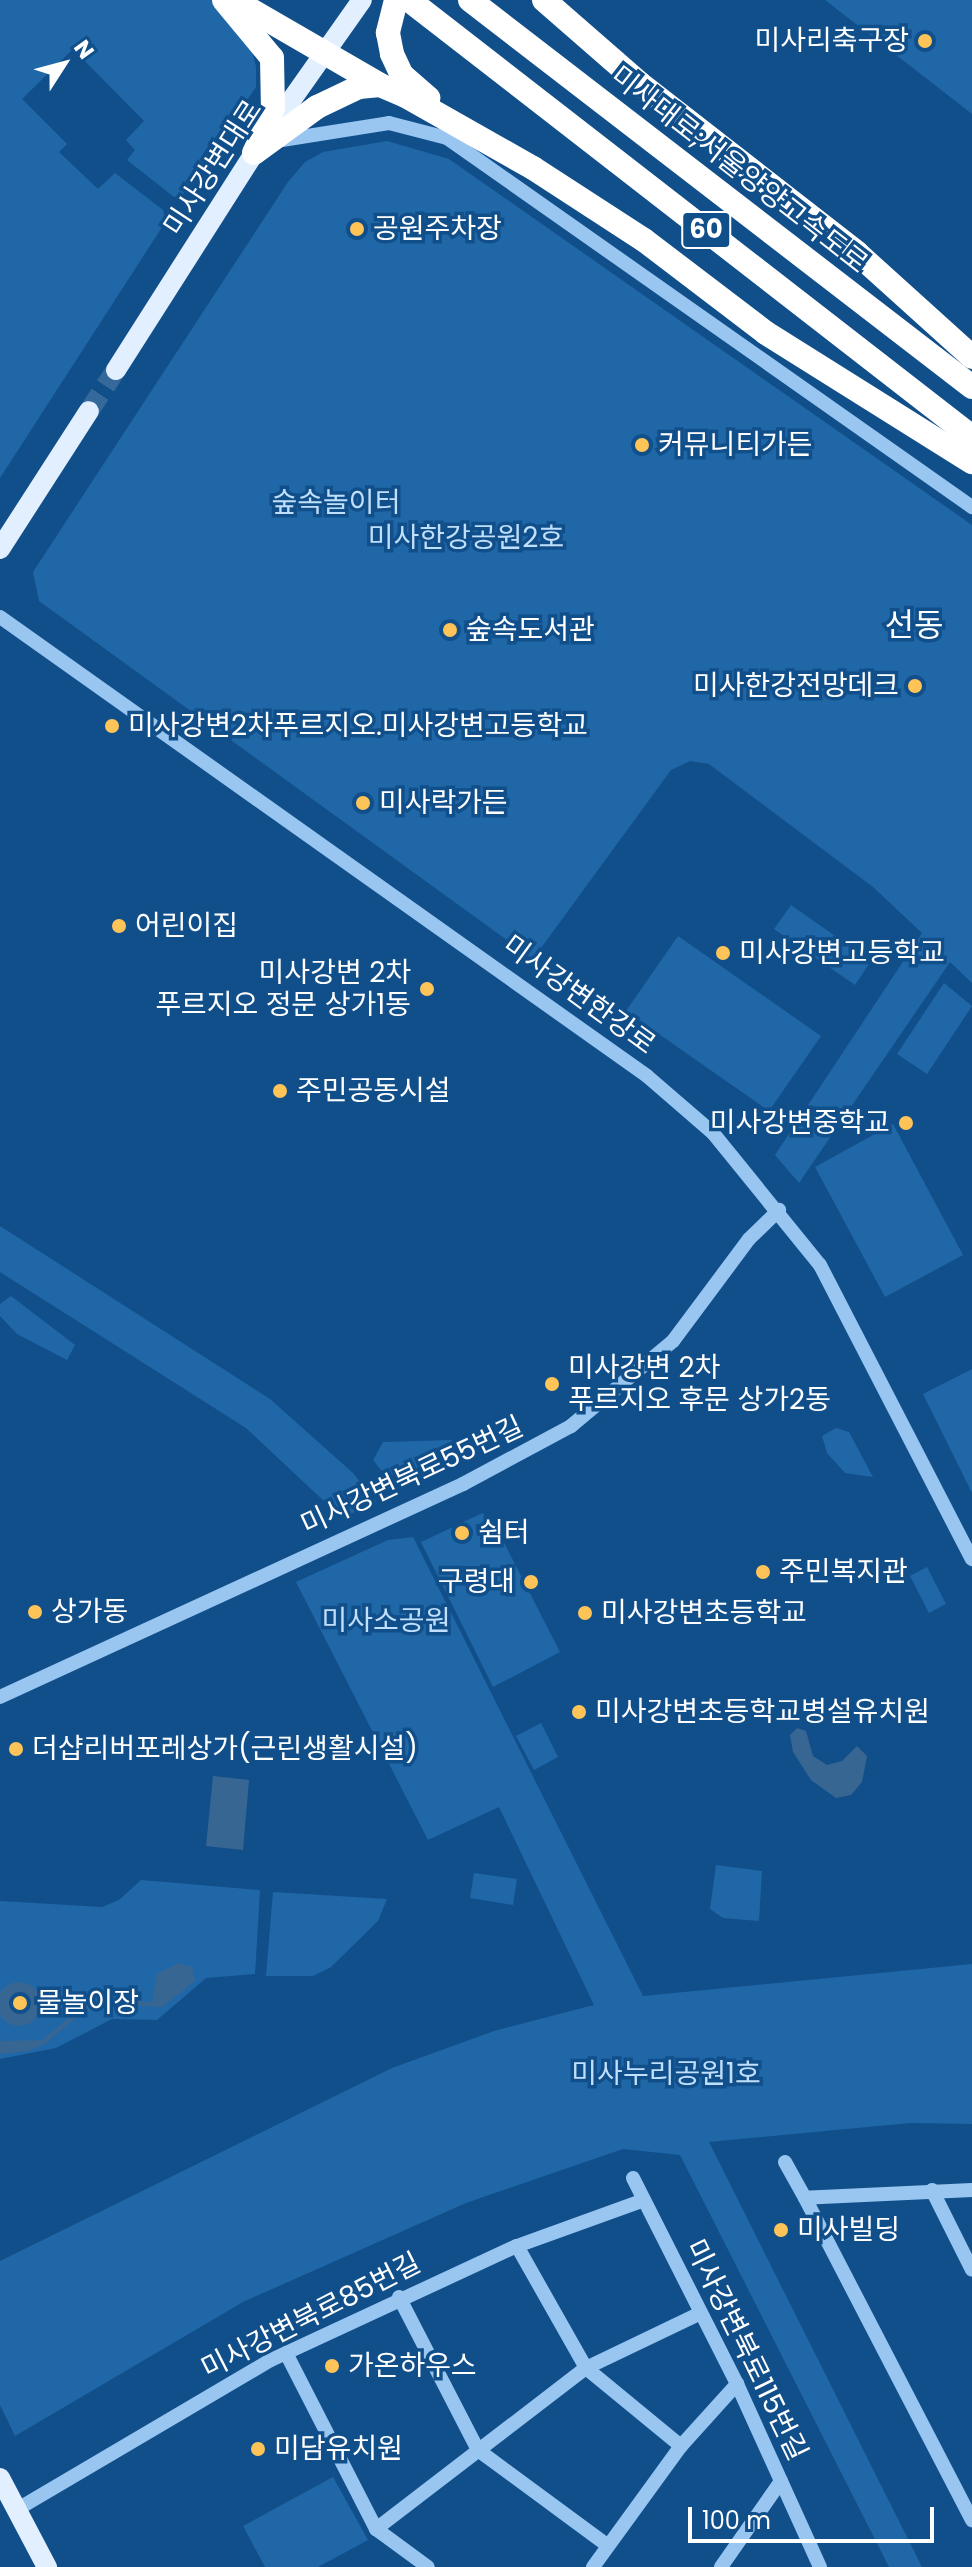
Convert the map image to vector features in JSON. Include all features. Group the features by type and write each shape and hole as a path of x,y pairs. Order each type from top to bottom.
{"highway":[{"path":"224,0 272,58 273,108 260,149"},
{"path":"235,0 380,85 533,168"},
{"path":"396,0 388,33 402,75 415,90 644,240 766,333 972,462"},
{"name":"60","path":"409,0 972,437"},
{"name":"미사대로;서울양양고속도로","path":"470,0 972,387"},
{"path":"536,0 572,24"},
{"path":"544,0 639,83 857,253 972,357"},
{"path":"260,149 317,107 359,87 380,85"}],"main road":[{"name":"미사강변대로","path":"116,370 323,52 362,0"},
{"path":"0,549 89,411"},
{"path":"0,2478 43,2562"}],"street":[{"path":"260,149 389,123 447,138 972,507"},
{"name":"미사강변한강로","path":"0,617 647,1076 713,1133 779,1210 834,1289 972,1559"},
{"name":"미사강변북로55번길","path":"0,1697 552,1438 673,1341 749,1239 779,1210"},
{"path":"785,2162 972,2520"},
{"name":"미사강변북로115번길","path":"633,2178 737,2384 820,2567"},
{"path":"932,2190 972,2270"},
{"path":"805,2198 972,2190"},
{"name":"미사강변북로85번길","path":"16,2510 286,2353 399,2297 517,2246 644,2200"},
{"path":"517,2246 586,2368 681,2446"},
{"path":"399,2297 478,2450 607,2545"},
{"path":"376,2529 586,2368 701,2313"},
{"path":"286,2353 376,2529 428,2567"},
{"path":"593,2567 681,2446 737,2384"},
{"path":"721,2567 781,2481"}],"green space":[{"path":"0,0 214,0 252,50 256,87 183,194 174,197 127,160 135,150 126,140 144,121 73,49 22,99 67,144 59,152 98,189 115,173 163,210 166,221 0,478"},
{"name":"미사리축구장","path":"825,0 972,0 972,114 931,82"},
{"name":"미사한강공원2호","path":"387,141 449,159 972,525 972,983 950,962 799,1183 775,1155 922,933 873,887 709,764 690,761 671,770 533,959 39,601 33,572 288,182 305,162 323,152"},
{"path":"791,905 871,961 855,985 774,929"},
{"path":"678,936 821,1036 769,1111 626,1011"},
{"path":"944,983 972,1006 927,1074 897,1054"},
{"path":"893,1124 963,1255 885,1297 815,1167"},
{"path":"0,1226 270,1399 353,1473 376,1502 342,1518 246,1428 0,1272"},
{"path":"11,1296 75,1345 67,1360 17,1334 0,1316 0,1304"},
{"path":"972,1369 972,1493 923,1394"},
{"path":"836,1428 849,1432 873,1477 845,1473 827,1453 822,1436"},
{"path":"452,1440 452,1457 407,1477 384,1474 373,1460 383,1442"},
{"path":"483,1513 491,1529 496,1527 560,1652 493,1687 421,1542 453,1527 461,1543 470,1538 463,1522"},
{"name":"미사누리공원1호","path":"413,1537 643,1996 972,1964 972,2124 910,2123 709,2142 922,2567 889,2567 680,2155 623,2149 466,2203 243,2302 15,2436 0,2405 0,2261 392,2068 494,2031 594,2005 499,1807 428,1840 296,1582 388,1540"},
{"path":"927,1567 946,1604 929,1613 910,1576"},
{"path":"541,1723 558,1757 534,1770 516,1736"},
{"path":"716,1865 762,1871 759,1921 723,1918 710,1909"},
{"path":"474,1873 517,1879 513,1905 470,1898"},
{"path":"141,1880 260,1890 255,1974 206,1978 157,2020 112,2019 56,2048 0,2059 0,1901 102,1907 119,1900"},
{"path":"273,1892 387,1899 378,1921 331,1967 313,1976 266,1976"},
{"path":"333,2477 368,2540 318,2567 265,2567 243,2526"}],"shaded area":[{"path":"797,1728 806,1731 813,1756 827,1765 842,1761 857,1746 867,1756 862,1782 851,1795 836,1798 811,1780 793,1752 790,1735"},
{"path":"213,1776 249,1780 243,1850 206,1846"},
{"path":"179,1963 192,1967 195,1981 162,2007 116,2005 83,2012 46,2043 29,2051 0,2054 0,2041 42,2040 84,2006 126,1999 152,2003 157,1974"},
{"name":"물놀이장","path":"19,1982 34,1989 41,2004 34,2019 19,2026 4,2019 -3,2004 4,1989"}],"tunnel":[{"path":"89,411 116,370"}],"place":[{"name":"미사리축구장","path":"925,41"},
{"name":"공원주차장","path":"357,229"},
{"name":"커뮤니티가든","path":"642,445"},
{"name":"숲속도서관","path":"450,630"},
{"name":"미사한강전망데크","path":"915,686"},
{"name":"미사강변2차푸르지오.미사강변고등학교","path":"112,726"},
{"name":"미사락가든","path":"363,803"},
{"name":"어린이집","path":"119,926"},
{"name":"미사강변고등학교","path":"723,953"},
{"name":"미사강변 2차 푸르지오 정문 상가1동","path":"427,989"},
{"name":"주민공동시설","path":"280,1091"},
{"name":"미사강변중학교","path":"906,1123"},
{"name":"미사강변 2차 푸르지오 후문 상가2동","path":"552,1384"},
{"name":"쉼터","path":"462,1533"},
{"name":"주민복지관","path":"763,1572"},
{"name":"구령대","path":"531,1582"},
{"name":"상가동","path":"35,1612"},
{"name":"미사강변초등학교","path":"585,1613"},
{"name":"미사강변초등학교병설유치원","path":"579,1712"},
{"name":"더샵리버포레상가(근린생활시설)","path":"16,1749"},
{"name":"물놀이장","path":"20,2003"},
{"name":"미사빌딩","path":"781,2230"},
{"name":"가온하우스","path":"332,2366"},
{"name":"미담유치원","path":"258,2449"}],"district":[{"name":"선동","path":"914,625"}],"park label":[{"name":"숲속놀이터","path":"336,503"},
{"name":"미사소공원","path":"386,1621"}]}
